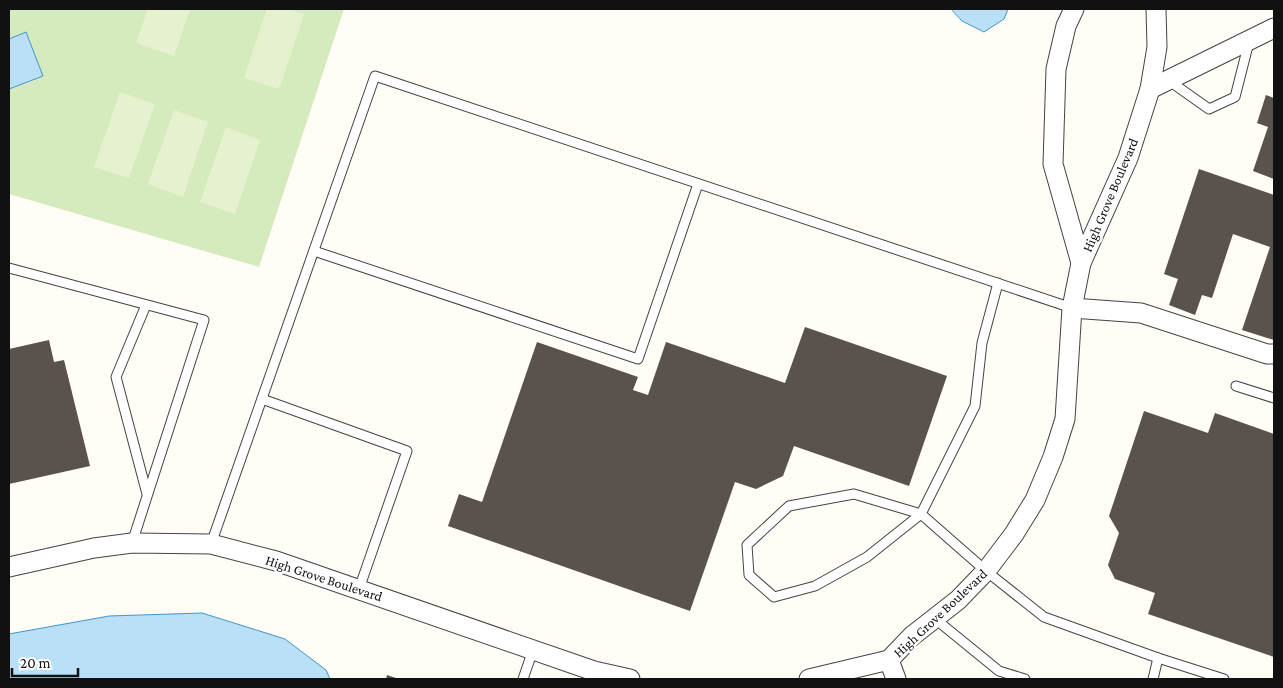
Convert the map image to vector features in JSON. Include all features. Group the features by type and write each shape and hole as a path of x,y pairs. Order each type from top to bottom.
{"street":[{"name":"High Grove Boulevard","path":"1074,9 1066,26 1056,69 1053,164 1081,263"},
{"name":"High Grove Boulevard","path":"810,679 889,660 912,636 958,600 986,571 1014,534 1035,500 1053,457 1064,419 1072,308 1081,263 1128,158 1150,89 1157,47 1156,9"},
{"path":"1150,89 1274,28"},
{"path":"1072,308 1141,313 1267,354 1274,354"},
{"name":"High Grove Boulevard","path":"9,567 94,548 132,543 211,544 276,561 359,589 533,650 592,675 630,679"},
{"path":"889,660 896,679"}],"lane":[{"path":"1168,80 1209,109 1235,97 1250,40"},
{"path":"211,544 374,76 1072,308"},
{"path":"314,251 638,359 698,184"},
{"path":"9,268 204,320 132,543"},
{"path":"998,283 982,344 975,406 921,514 867,557 815,586 774,597 749,575 747,545 789,506 854,494 921,514 986,571 1044,617 1158,658 1224,679"},
{"path":"146,305 116,376 147,494"},
{"path":"1236,386 1274,398"},
{"path":"262,399 407,451 359,589"},
{"path":"934,618 999,671 1025,679"},
{"path":"523,679 533,650"},
{"path":"1153,679 1158,658"}],"green space":[{"path":"9,9 344,9 259,267 9,194"},
{"path":"148,9 190,9 174,56 136,43"},
{"path":"267,9 287,9 304,14 279,89 244,78"},
{"path":"120,92 155,104 129,178 94,167"},
{"path":"174,110 208,122 183,197 148,184"},
{"path":"226,127 260,140 235,214 200,202"}],"water":[{"path":"951,9 1008,9 1004,19 984,32 962,21"},
{"path":"26,32 43,76 9,89 9,39"},
{"path":"202,613 285,639 326,670 330,679 9,679 9,634 109,616"}],"building":[{"path":"1266,95 1274,98 1274,179 1253,171 1268,127 1257,123"},
{"path":"1199,169 1274,195 1274,340 1242,330 1270,247 1233,234 1212,298 1202,295 1195,315 1169,305 1178,279 1164,274"},
{"path":"805,327 947,376 909,486 794,446 783,476 756,489 735,482 690,611 448,526 459,494 482,502 537,342 638,377 633,390 648,395 666,342 785,383"},
{"path":"49,340 54,362 64,360 90,466 9,484 9,349"},
{"path":"1144,411 1208,433 1215,413 1274,434 1274,657 1148,614 1155,593 1115,579 1108,565 1119,533 1109,516"},
{"path":"387,675 399,679 386,679"}]}
